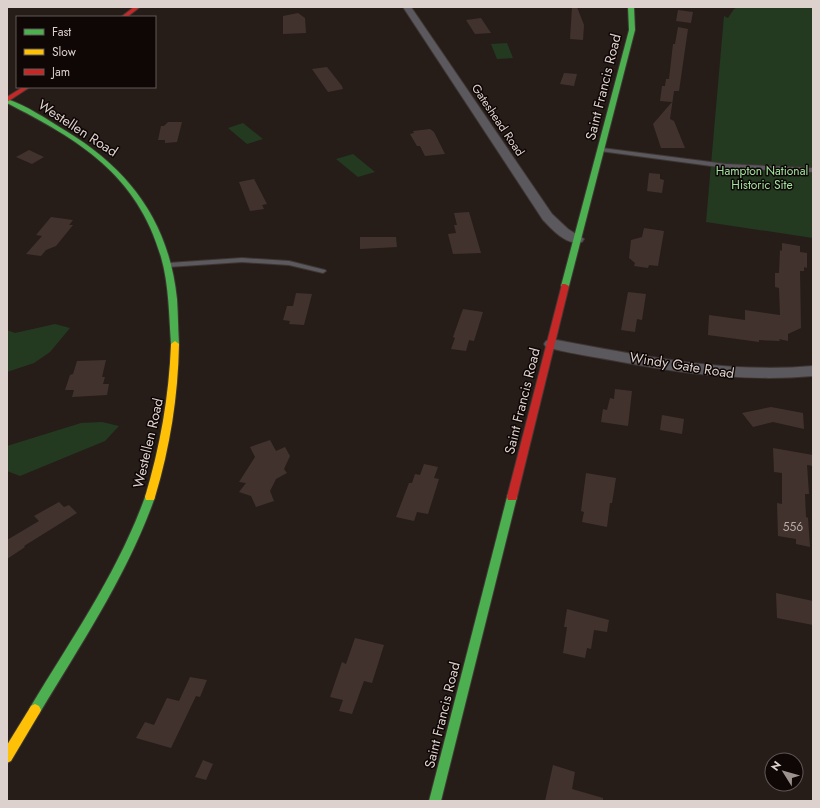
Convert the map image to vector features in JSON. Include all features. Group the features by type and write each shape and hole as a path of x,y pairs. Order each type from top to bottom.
{"street":[{"path":"125,16 137,7"},
{"name":"Gateshead Road","path":"406,7 547,217 563,232 577,239"},
{"name":"Saint Francis Road","path":"435,801 577,239 602,150 632,30 631,7"},
{"path":"7,100 25,88"},
{"name":"Westellen Road","path":"7,100 81,143 114,168 141,200 153,220 168,264 175,330 176,376 169,427 150,499 138,529 113,580 7,757"},
{"name":"Windy Gate Road","path":"551,344 694,369 732,374 767,375 813,371"}],"lane":[{"path":"602,150 717,165 813,170"},
{"path":"168,264 242,260 289,263 323,271"}],"green space":[{"name":"Hampton National Historic Site","path":"738,7 813,7 813,238 706,222 724,16 728,18 734,9"},
{"path":"507,43 513,58 497,59 491,44"},
{"path":"243,123 263,139 247,144 228,128"},
{"path":"353,154 375,172 358,177 336,159"},
{"path":"55,324 70,328 50,352 34,363 7,372 7,330 15,333"},
{"path":"102,422 119,426 105,441 20,476 7,471 7,446 81,423"}],"building":[{"path":"572,7 577,7 584,25 583,40 570,39"},
{"path":"678,10 693,12 691,23 676,21"},
{"path":"298,13 305,18 306,33 283,34 283,16"},
{"path":"481,18 491,33 475,34 466,20"},
{"path":"678,27 688,29 679,91 674,91 670,119 674,121 685,148 661,148 653,124 672,102 660,101 662,86 665,86 666,79 669,79 673,44 675,44"},
{"path":"327,67 343,89 328,92 312,69"},
{"path":"564,73 577,74 574,86 560,84"},
{"path":"168,122 182,122 177,142 165,143 165,140 158,140 161,126 164,126"},
{"path":"430,129 434,132 445,154 425,156 420,146 417,146 410,134 414,133 413,131"},
{"path":"29,150 44,157 32,164 16,157"},
{"path":"649,173 660,174 660,179 664,180 662,193 647,191"},
{"path":"254,179 267,204 262,205 264,209 250,211 239,182"},
{"path":"469,212 481,253 453,254 448,234 456,233 454,225 457,225 454,213"},
{"path":"51,217 73,220 69,225 73,225 56,246 46,250 41,256 26,254 42,236 36,235"},
{"path":"644,228 664,231 658,266 649,265 648,268 634,266 635,263 629,258 631,240 642,237"},
{"path":"360,237 396,237 397,247 360,249"},
{"path":"782,243 800,246 800,252 807,253 807,268 804,267 804,271 800,271 801,328 788,334 788,341 779,339 780,341 759,340 759,342 708,335 709,315 745,320 745,310 780,315 779,288 775,287 775,273 779,273 780,250 782,251"},
{"path":"628,292 646,294 642,320 637,319 635,332 621,330"},
{"path":"296,293 312,294 304,325 289,324 290,321 283,320 287,306 293,306"},
{"path":"463,309 483,312 474,341 469,340 466,351 451,349 455,338 453,337"},
{"path":"106,360 102,377 105,377 103,384 109,384 107,395 72,397 74,390 65,390 70,375 73,374 77,361"},
{"path":"615,389 632,391 628,426 601,422 603,409 607,410 610,398 614,399"},
{"path":"771,407 803,413 804,429 773,422 753,427 742,413"},
{"path":"662,415 684,419 682,434 660,430"},
{"path":"270,440 276,451 285,447 290,456 284,469 287,473 276,479 270,491 274,501 256,507 251,496 239,492 246,483 239,482 255,457 250,447"},
{"path":"773,448 813,455 813,466 807,465 809,494 805,494 810,547 796,544 796,539 778,536 777,503 782,504 782,473 774,472"},
{"path":"424,464 438,467 434,478 439,479 428,514 417,512 414,521 396,517 409,483 412,483 415,474 420,475"},
{"path":"586,473 616,478 612,503 610,503 607,527 582,522 584,512 581,511"},
{"path":"59,502 64,507 69,505 77,513 24,546 25,547 7,559 7,540 39,521 34,516"},
{"path":"776,593 813,601 813,625 777,618"},
{"path":"567,609 609,620 607,632 594,630 591,649 587,648 585,658 563,653 567,627 564,627"},
{"path":"355,638 384,645 372,683 364,681 352,714 339,711 343,700 330,697 342,662 346,664"},
{"path":"190,677 207,680 200,697 196,696 171,748 136,738 145,722 154,725 167,698 179,701"},
{"path":"203,760 213,764 206,780 195,777"},
{"path":"553,765 575,772 572,789 603,798 603,801 545,801"}],"traffic: fast":[{"path":"565,286 632,30 631,7"},
{"path":"7,101 48,122 83,144 112,167 135,193 153,223 165,257 173,297 175,344"},
{"path":"35,710 120,567 139,528 150,497"},
{"path":"435,801 512,497"}],"traffic: slow":[{"path":"150,497 165,441 171,403 175,364 175,344"},
{"path":"7,757 35,710"}],"traffic: jam":[{"path":"125,16 137,7"},
{"path":"7,100 25,88"},
{"path":"512,497 565,286"}]}
